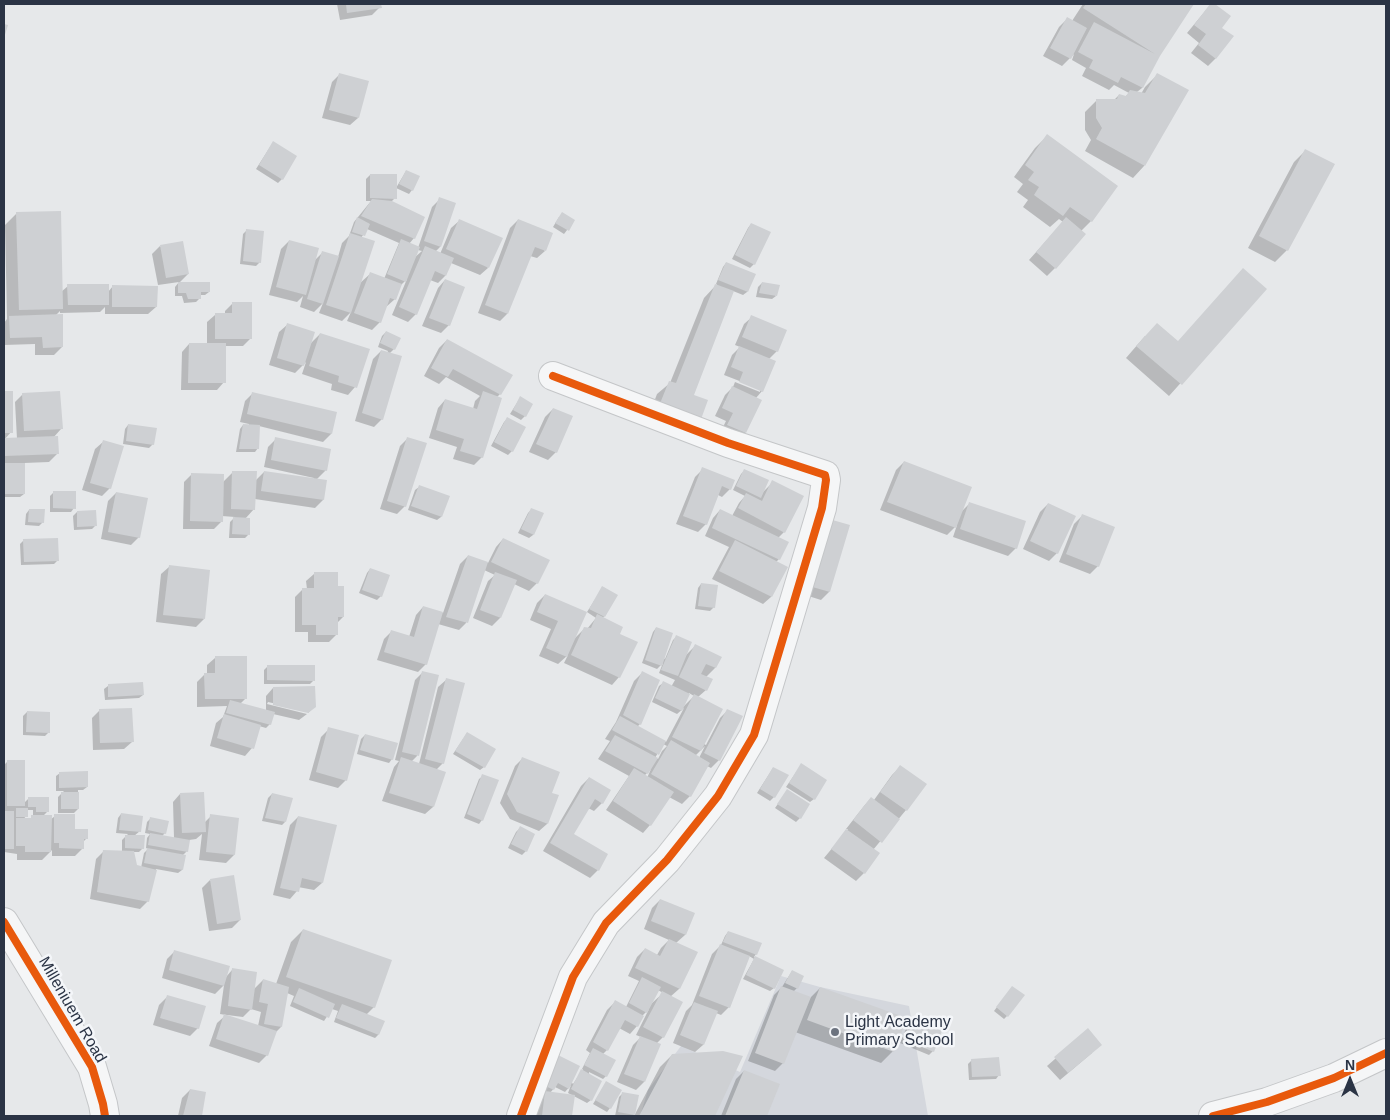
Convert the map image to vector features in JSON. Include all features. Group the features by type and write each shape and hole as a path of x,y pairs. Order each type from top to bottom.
{"street":[{"path":"521,1116 573,976 606,923 667,860 718,796 754,735 822,508 826,480 825,474 728,443 554,376"},
{"name":"Milleniuem Road","path":"4,922 92,1067 104,1104 105,1116"},
{"path":"1213,1116 1267,1102 1326,1081 1386,1053"}],"shaded area":[{"name":"Light Academy Primary School","path":"781,976 820,987 909,1006 928,1116 640,1116 648,1090 681,1046 740,1072"}],"building":[{"path":"346,4 381,4 382,8 347,13"},
{"path":"1086,4 1194,4 1160,56 1143,88 1121,77 1118,83 1089,68 1093,60 1078,52 1094,22 1155,54 1083,8"},
{"path":"1210,4 1215,4 1231,16 1222,28 1234,36 1216,59 1198,45 1206,34 1194,25"},
{"path":"1067,17 1087,28 1071,59 1050,48"},
{"path":"4,24 8,25 4,38"},
{"path":"339,73 369,81 359,118 329,110"},
{"path":"1157,73 1189,90 1145,166 1096,139 1102,128 1096,118 1096,99 1117,99 1119,94 1126,96 1130,90 1145,93"},
{"path":"1047,134 1118,186 1092,222 1070,207 1063,216 1034,195 1039,187 1028,180 1034,172 1025,165"},
{"path":"273,141 297,156 283,180 259,165"},
{"path":"1305,149 1335,164 1288,251 1259,236"},
{"path":"406,170 420,176 413,191 399,184"},
{"path":"370,174 397,174 397,199 370,198"},
{"path":"439,197 456,203 441,247 424,241"},
{"path":"372,199 392,201 425,217 415,239 361,216"},
{"path":"61,211 63,309 19,310 16,212"},
{"path":"562,212 575,220 569,231 555,223"},
{"path":"357,217 370,224 365,236 352,232"},
{"path":"1066,217 1086,234 1056,269 1036,252"},
{"path":"459,219 503,238 489,268 446,249"},
{"path":"518,219 553,233 546,251 535,247 508,314 485,305"},
{"path":"751,223 771,232 755,265 735,255"},
{"path":"246,229 264,231 261,263 243,261"},
{"path":"350,233 375,241 351,313 326,305"},
{"path":"401,239 420,247 406,282 387,274"},
{"path":"289,240 319,248 306,295 276,287"},
{"path":"183,241 189,274 166,278 160,245"},
{"path":"425,246 454,258 446,276 435,271 417,315 399,307"},
{"path":"322,251 339,256 323,304 307,299"},
{"path":"726,262 756,274 748,292 718,280"},
{"path":"1243,268 1267,289 1182,385 1136,346 1157,323 1178,341"},
{"path":"370,272 402,284 396,300 390,298 381,323 354,313"},
{"path":"445,279 465,287 450,326 429,318"},
{"path":"178,282 210,282 210,292 201,292 201,299 188,299 186,293 178,293"},
{"path":"762,282 780,285 777,296 759,293"},
{"path":"67,284 109,284 109,305 68,305"},
{"path":"715,284 734,291 694,395 708,400 700,422 659,406 669,381 676,383"},
{"path":"112,285 158,286 157,307 112,307"},
{"path":"232,302 252,302 252,339 215,339 215,313 232,313"},
{"path":"63,314 63,347 43,348 42,337 10,338 9,316"},
{"path":"751,315 787,330 778,352 742,337"},
{"path":"287,323 315,332 304,366 277,358"},
{"path":"386,331 401,338 395,350 380,343"},
{"path":"320,333 370,349 357,388 338,382 339,376 309,366"},
{"path":"447,339 513,375 501,395 453,369 448,377 431,368"},
{"path":"189,343 226,343 226,383 188,383"},
{"path":"739,346 776,361 763,392 739,382 743,372 731,367"},
{"path":"381,350 402,356 383,420 362,413"},
{"path":"732,386 762,400 746,433 727,425 733,413 722,408"},
{"path":"4,391 13,391 13,433 4,433"},
{"path":"60,391 63,429 24,431 22,393"},
{"path":"483,391 502,398 483,458 460,451 464,439 436,430 445,399 477,409"},
{"path":"252,392 337,412 332,434 247,414"},
{"path":"520,396 533,404 526,417 513,410"},
{"path":"553,408 573,416 557,453 536,444"},
{"path":"507,417 526,427 513,452 494,442"},
{"path":"128,424 157,428 154,445 126,441"},
{"path":"243,424 260,425 259,449 239,449"},
{"path":"58,436 59,454 4,456 4,438"},
{"path":"275,437 331,449 327,471 271,460"},
{"path":"407,437 427,443 406,507 387,501"},
{"path":"103,440 124,446 111,489 90,483"},
{"path":"904,461 972,487 956,528 887,502"},
{"path":"4,463 25,463 25,494 4,494"},
{"path":"702,467 735,480 731,490 722,486 707,525 683,516"},
{"path":"744,469 769,480 761,498 736,486"},
{"path":"232,471 257,471 255,510 231,509"},
{"path":"264,471 327,480 324,500 261,491"},
{"path":"191,473 224,474 223,522 190,521"},
{"path":"772,480 804,496 785,533 738,508 746,493 762,501"},
{"path":"419,485 450,496 442,517 411,506"},
{"path":"53,491 76,491 76,509 53,508"},
{"path":"116,492 148,498 140,538 108,532"},
{"path":"969,502 1026,521 1017,549 960,529"},
{"path":"1048,503 1076,516 1058,554 1030,541"},
{"path":"531,508 544,513 534,535 521,529"},
{"path":"29,509 45,509 44,523 28,522"},
{"path":"720,509 789,542 780,560 712,528"},
{"path":"96,510 97,526 77,527 77,511"},
{"path":"1082,514 1115,527 1099,567 1066,554"},
{"path":"233,517 250,518 250,535 232,534"},
{"path":"829,519 850,525 830,592 809,586"},
{"path":"58,538 59,561 24,562 23,539"},
{"path":"503,538 550,560 538,584 491,562"},
{"path":"735,540 788,567 772,597 719,571"},
{"path":"468,555 488,562 468,623 446,617"},
{"path":"169,565 210,570 205,619 163,615"},
{"path":"370,568 390,575 382,597 362,590"},
{"path":"314,572 338,572 338,586 344,586 344,617 338,617 338,635 316,635 316,625 302,625 302,588 314,588"},
{"path":"495,572 517,580 501,618 480,610"},
{"path":"701,583 718,585 715,608 698,606"},
{"path":"602,586 618,595 605,617 589,609"},
{"path":"545,594 587,612 567,657 546,648 558,621 537,612"},
{"path":"423,606 443,612 427,665 384,652 391,630 414,637"},
{"path":"597,614 623,627 620,634 638,642 620,678 571,655 584,627 591,628"},
{"path":"656,627 673,633 662,666 645,660"},
{"path":"676,635 692,642 678,676 661,670"},
{"path":"695,644 722,657 716,668 706,664 701,674 713,679 707,691 679,677"},
{"path":"215,656 247,656 247,699 205,699 204,673 215,673"},
{"path":"267,665 315,665 315,681 267,680"},
{"path":"422,671 439,675 419,756 402,752"},
{"path":"642,671 660,680 641,725 623,715"},
{"path":"446,678 465,683 444,764 425,759"},
{"path":"663,681 690,694 682,711 655,698"},
{"path":"143,682 144,695 108,697 108,684"},
{"path":"315,686 316,707 308,713 273,705 273,687"},
{"path":"694,694 723,709 701,751 672,737"},
{"path":"230,700 275,712 271,725 226,713"},
{"path":"132,708 134,742 100,743 99,709"},
{"path":"727,709 743,716 720,761 704,753"},
{"path":"27,711 50,712 50,733 26,732"},
{"path":"224,714 261,725 254,749 217,738"},
{"path":"620,716 666,741 659,755 612,730"},
{"path":"328,727 359,735 347,781 316,772"},
{"path":"467,732 496,749 485,768 455,751"},
{"path":"365,734 398,743 393,760 360,750"},
{"path":"615,735 658,758 648,774 605,751"},
{"path":"671,740 710,763 691,797 651,774"},
{"path":"401,757 446,772 434,807 389,793"},
{"path":"522,757 560,772 552,793 559,795 548,824 517,812 507,794"},
{"path":"7,760 25,760 25,806 7,806"},
{"path":"801,763 827,780 815,800 789,783"},
{"path":"900,765 927,784 907,811 880,792"},
{"path":"773,767 789,775 775,798 760,789"},
{"path":"634,768 674,792 651,826 613,801"},
{"path":"88,771 88,787 59,788 59,772"},
{"path":"482,774 499,780 483,821 467,814"},
{"path":"589,777 611,790 603,804 595,799 574,834 608,854 599,871 550,843"},
{"path":"787,789 810,804 801,819 777,804"},
{"path":"61,792 79,792 79,809 61,809"},
{"path":"204,792 206,832 182,833 180,793"},
{"path":"272,793 293,798 286,822 265,818"},
{"path":"28,797 49,797 49,812 36,812 36,807 28,807"},
{"path":"871,797 900,819 882,843 853,820"},
{"path":"16,808 28,808 28,817 16,817"},
{"path":"4,811 14,811 14,849 4,849"},
{"path":"121,813 143,816 141,832 119,830"},
{"path":"54,814 75,814 75,829 88,829 88,839 84,839 84,849 59,848 59,843 54,843"},
{"path":"210,814 239,818 235,855 206,852"},
{"path":"31,815 52,815 51,852 25,852 25,846 16,846 16,818 31,818"},
{"path":"298,816 337,825 323,883 302,878 299,892 280,888"},
{"path":"150,817 169,821 166,834 148,830"},
{"path":"520,826 535,834 527,852 511,844"},
{"path":"846,829 880,853 865,874 831,849"},
{"path":"150,833 190,840 188,852 148,845"},
{"path":"125,835 145,835 144,849 125,848"},
{"path":"147,848 186,855 183,870 144,863"},
{"path":"103,850 134,851 137,865 157,870 149,902 97,892"},
{"path":"234,875 241,920 217,924 210,879"},
{"path":"660,899 695,913 686,935 651,921"},
{"path":"303,929 392,960 375,1008 286,977"},
{"path":"728,931 762,943 757,955 723,942"},
{"path":"669,939 698,952 680,989 635,968 645,948 660,956"},
{"path":"720,944 750,956 730,1008 699,996"},
{"path":"174,950 230,966 224,986 169,970"},
{"path":"755,956 784,970 775,989 746,975"},
{"path":"232,968 257,972 252,1010 228,1006"},
{"path":"792,970 804,976 798,989 785,983"},
{"path":"642,977 661,987 647,1013 629,1003"},
{"path":"263,979 289,987 282,1027 264,1024 268,1004 259,1002"},
{"path":"781,986 811,997 784,1064 755,1053"},
{"path":"1012,986 1025,995 1008,1017 996,1007"},
{"path":"820,987 907,1018 894,1052 807,1020"},
{"path":"299,988 335,1004 329,1018 293,1002"},
{"path":"662,991 683,1002 664,1038 643,1027"},
{"path":"167,995 206,1006 199,1029 160,1018"},
{"path":"615,1000 644,1016 638,1027 625,1020 608,1051 593,1042"},
{"path":"694,1002 718,1011 704,1045 680,1035"},
{"path":"342,1004 385,1021 379,1035 336,1018"},
{"path":"224,1014 277,1031 268,1056 216,1039"},
{"path":"912,1018 942,1031 934,1052 903,1039"},
{"path":"1088,1028 1102,1045 1068,1073 1054,1057"},
{"path":"640,1036 661,1044 645,1082 624,1074"},
{"path":"593,1048 616,1060 607,1077 584,1065"},
{"path":"723,1051 743,1056 715,1116 639,1116 672,1054"},
{"path":"556,1054 580,1066 569,1089 558,1083 554,1090 541,1084"},
{"path":"999,1057 1001,1076 972,1077 971,1059"},
{"path":"581,1069 602,1081 592,1101 571,1089"},
{"path":"744,1070 780,1084 767,1116 725,1116"},
{"path":"606,1081 622,1090 611,1109 595,1100"},
{"path":"190,1089 206,1092 202,1116 183,1116"},
{"path":"545,1091 575,1095 572,1116 542,1116"},
{"path":"622,1092 639,1095 635,1115 618,1112"}],"cycle path":[{"path":"521,1116 573,977 606,923 667,860 718,796 754,735 822,508 826,480 825,475 728,443 553,376"},
{"path":"4,922 92,1067 105,1116"},
{"path":"1213,1116 1267,1102 1334,1078 1386,1053"}],"place":[{"name":"Light Academy Primary School","path":"835,1032"}]}
